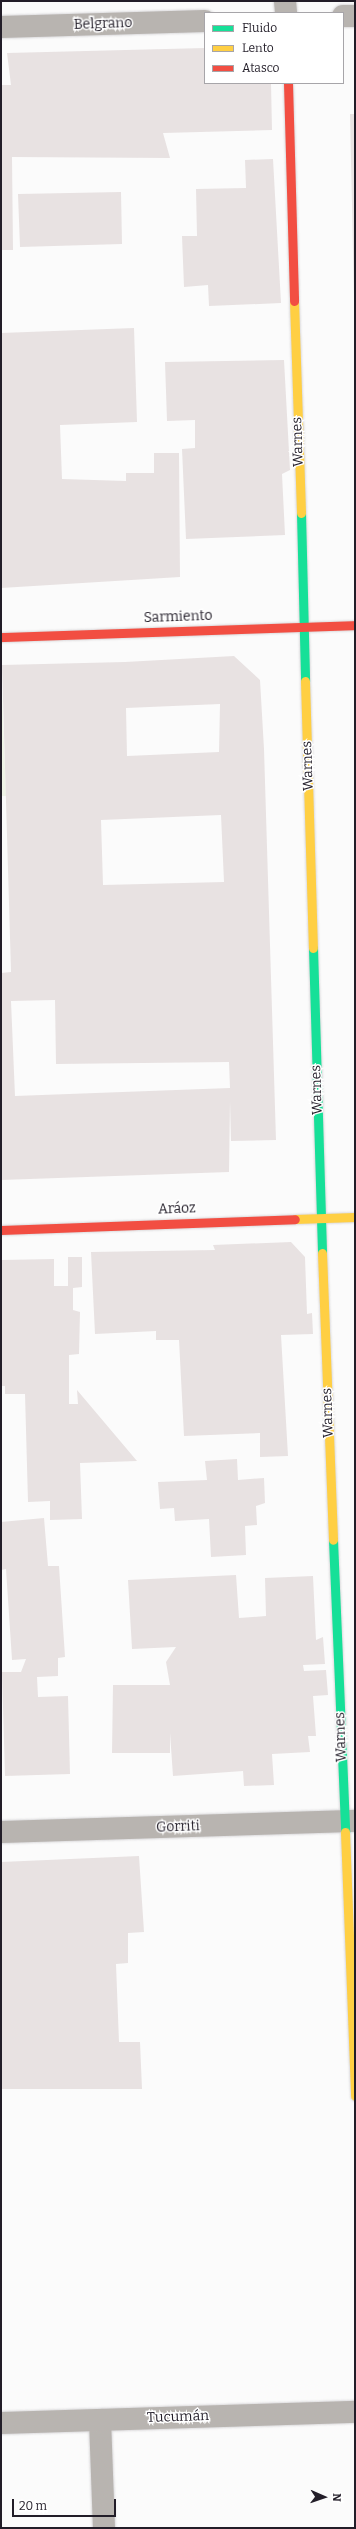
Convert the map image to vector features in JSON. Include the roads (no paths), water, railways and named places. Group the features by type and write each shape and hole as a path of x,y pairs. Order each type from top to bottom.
{"street":[{"path":"286,1 286,12"},
{"path":"344,16 355,16"},
{"name":"Belgrano","path":"1,27 204,21"},
{"name":"Warnes","path":"288,84 321,1218 350,1821 355,2096"},
{"name":"Sarmiento","path":"1,637 355,625"},
{"name":"Aráoz","path":"1,1230 355,1217"},
{"name":"Gorriti","path":"1,1832 350,1821"},
{"name":"Tucumán","path":"1,2423 355,2412"},
{"path":"100,2420 104,2528"}]}
